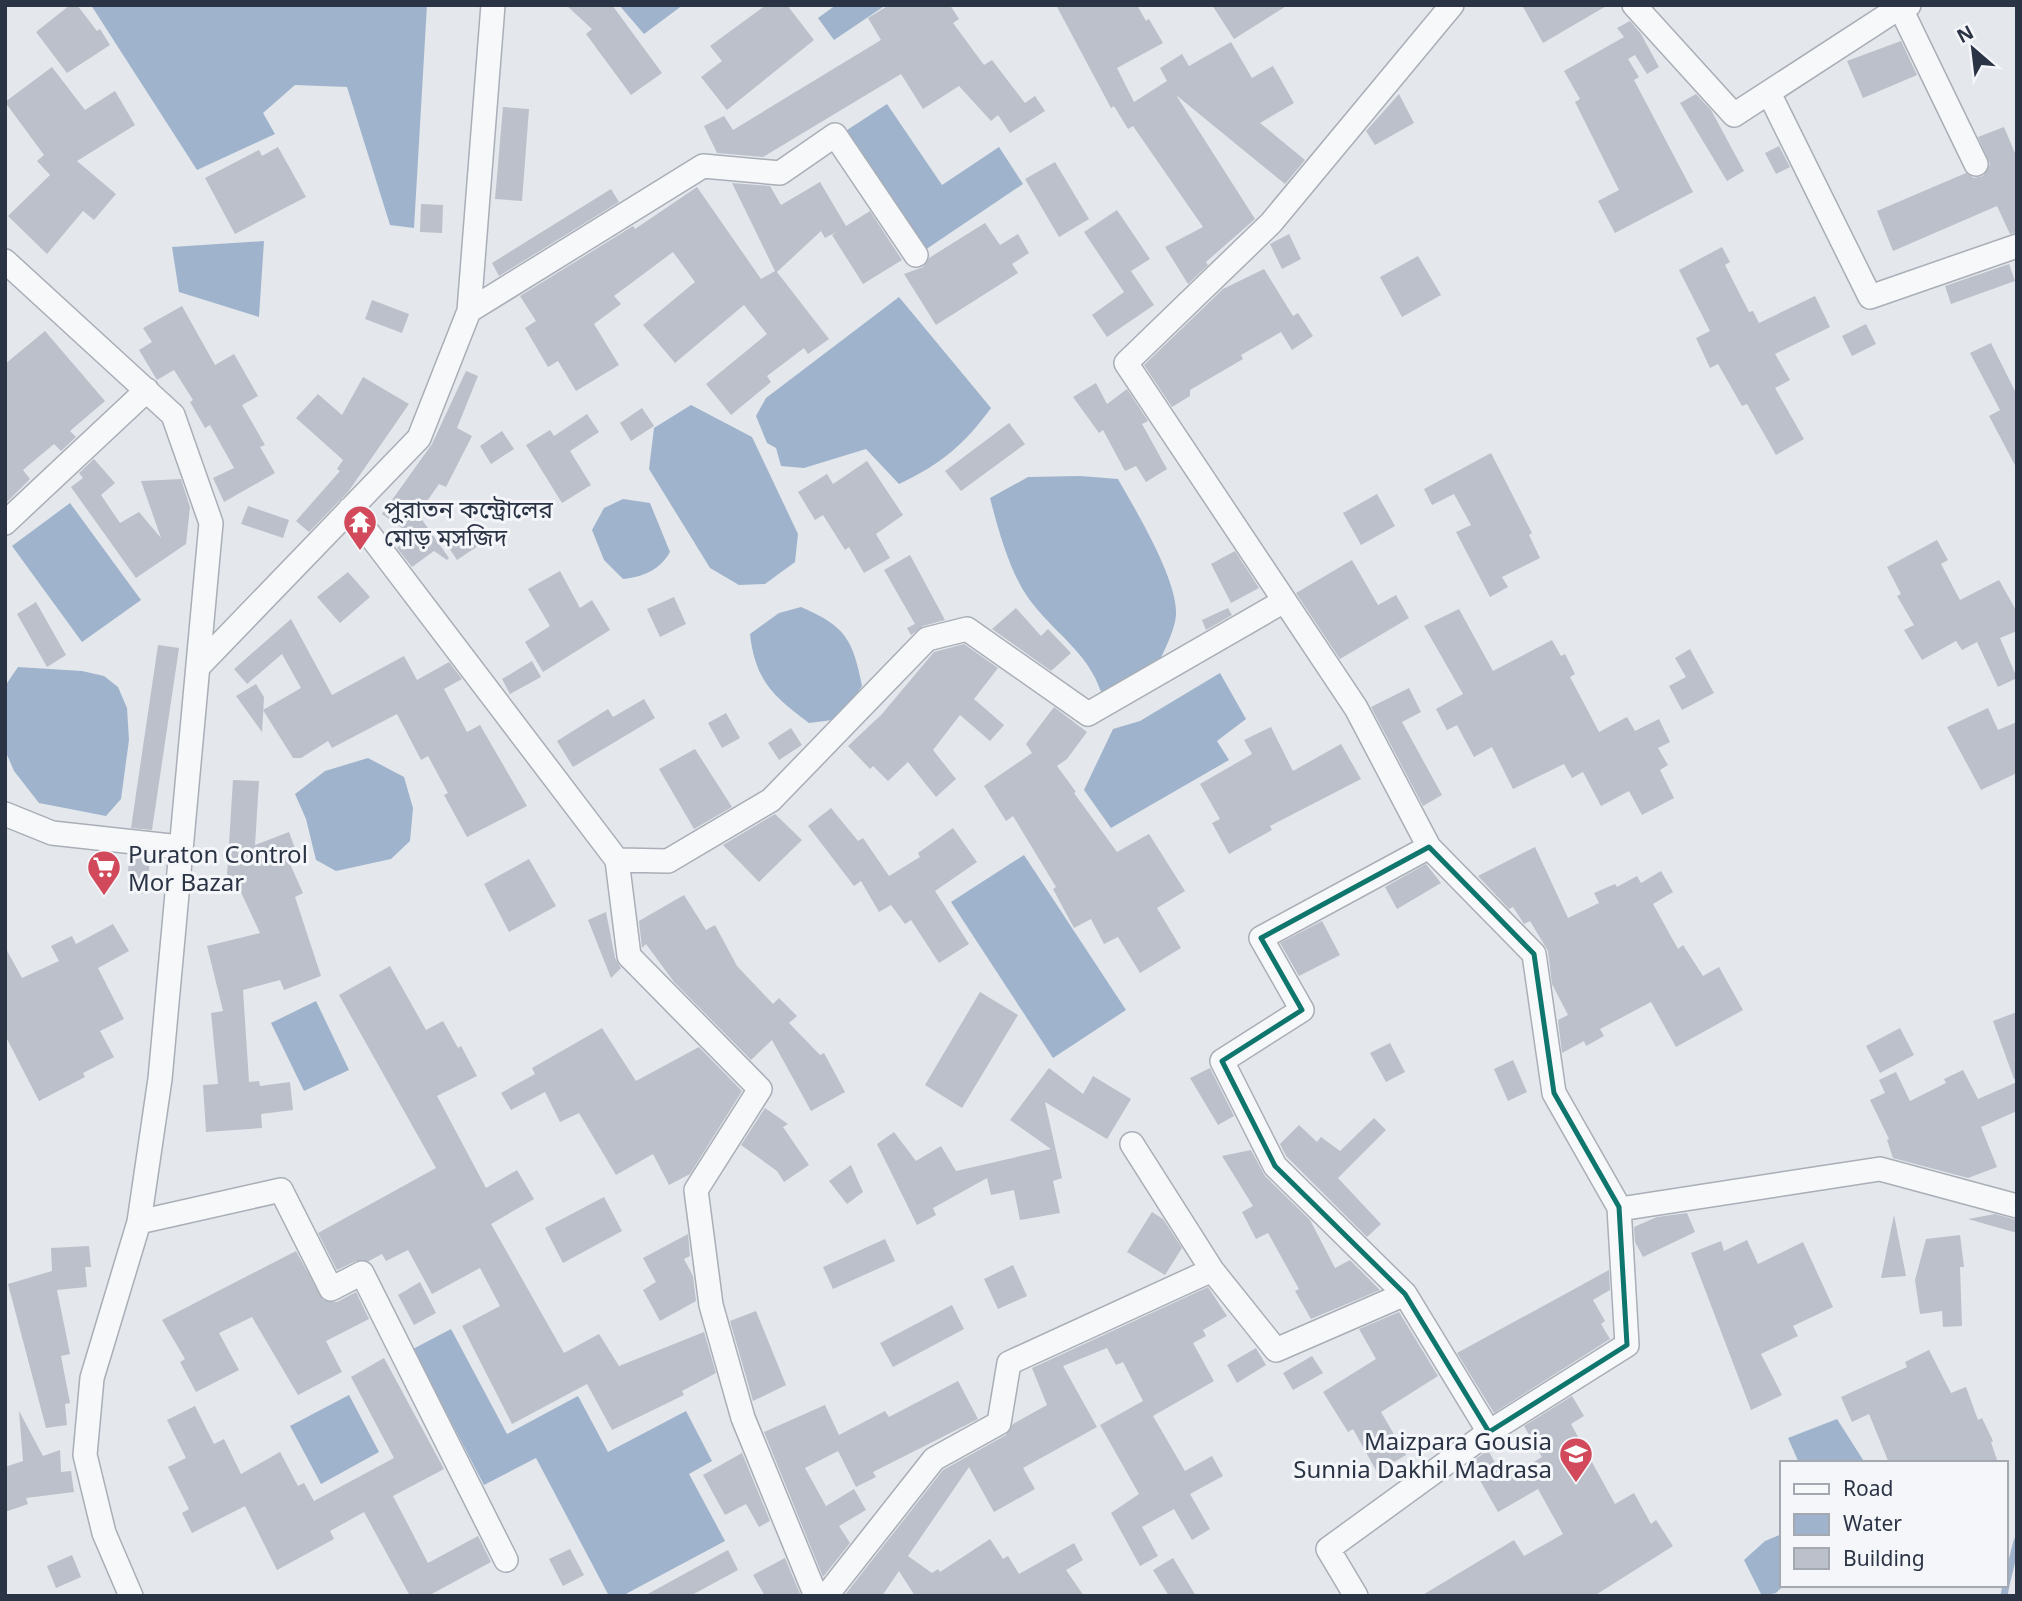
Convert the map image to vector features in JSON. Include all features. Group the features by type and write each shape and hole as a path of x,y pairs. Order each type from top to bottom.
{"street":[{"path":"199,666 419,438 469,311 493,5"},
{"path":"1356,1596 1328,1549 1489,1432 1627,1345 1619,1207 1554,1093 1534,954 1430,848 1356,708 1126,363 1271,223 1451,5"},
{"path":"1634,5 1734,115 1904,6 1976,164"},
{"path":"1769,93 1870,297 2017,246"},
{"path":"469,311 703,166 780,173 835,135 916,256"},
{"path":"5,261 173,415 211,523 160,1079 139,1222 92,1378 85,1455 104,1532 131,1596"},
{"path":"5,523 147,390"},
{"path":"351,509 617,860 629,956 760,1089 696,1190 711,1305 743,1418 816,1596"},
{"path":"617,860 668,861 771,800 927,639 967,629 1088,714 1284,601"},
{"path":"5,814 52,833 180,847"},
{"path":"1430,848 1261,938 1302,1010 1222,1060 1275,1166 1405,1294 1489,1432"},
{"path":"1132,1144 1212,1270 1276,1350 1405,1294"},
{"path":"1619,1207 1880,1168 2017,1206"},
{"path":"139,1222 281,1190 331,1289 362,1273 506,1560"},
{"path":"826,1596 934,1459 999,1423 1009,1363 1212,1270"}],"highlighted area":[{"path":"1429,847 1534,954 1554,1093 1619,1207 1627,1345 1489,1432 1405,1294 1275,1166 1222,1061 1302,1010 1261,938"}],"water":[{"path":"91,5 427,5 414,228 390,225 347,87 295,85 263,113 275,134 197,170"},
{"path":"619,5 683,5 644,34"},
{"path":"836,5 886,5 834,40 818,18"},
{"path":"887,104 942,185 999,147 1023,184 925,250 844,132"},
{"path":"264,241 259,317 179,292 172,247"},
{"path":"899,297 991,408 951,452 899,484 866,449 804,468 781,466 776,448 767,443 756,416 766,398"},
{"path":"691,405 752,437 798,534 795,562 765,584 739,585 710,568 649,469 654,428"},
{"path":"1080,476 1118,479 1163,565 1175,600 1173,628 1157,667 1101,692 1088,665 1038,611 1022,588 1005,550 990,498 1028,477"},
{"path":"623,499 650,503 670,552 661,564 650,571 623,579 604,560 592,530 604,508"},
{"path":"70,503 141,600 82,642 12,546"},
{"path":"801,607 837,628 845,636 855,656 862,686 840,719 809,723 776,695 756,664 750,634 779,613"},
{"path":"18,667 82,671 104,676 118,687 127,708 129,740 121,799 106,816 39,803 14,771 5,750 5,686"},
{"path":"1220,673 1246,719 1217,741 1229,760 1111,828 1084,790 1113,729 1140,721"},
{"path":"368,758 404,777 413,808 410,841 391,859 336,871 316,860 306,819 295,794 325,771"},
{"path":"1024,855 1126,1010 1053,1058 951,902"},
{"path":"316,1001 349,1070 304,1091 271,1023"},
{"path":"451,1329 507,1434 578,1396 608,1452 686,1411 712,1461 689,1474 725,1541 622,1596 609,1596 536,1458 484,1485 413,1349"},
{"path":"349,1395 379,1452 321,1484 290,1426"},
{"path":"1837,1419 1864,1461 1798,1461 1788,1438"},
{"path":"1780,1535 1782,1587 1776,1593 1762,1596 1744,1560 1765,1541"}],"building":[{"path":"70,5 77,5 97,31 100,29 110,45 67,73 36,32"},
{"path":"566,5 612,5 662,73 631,95 586,34 592,29"},
{"path":"766,5 787,5 814,40 727,110 701,77 722,61 710,46"},
{"path":"889,5 950,5 959,19 953,23 984,65 992,60 1025,103 1035,96 1045,111 1010,133 998,115 991,121 959,86 923,109 901,74 763,157 717,153 704,126 724,116 733,130 881,40 868,18"},
{"path":"1056,5 1137,5 1146,21 1149,19 1163,43 1117,68 1134,102 1167,81 1160,68 1182,54 1189,66 1231,42 1252,78 1273,66 1294,103 1260,123 1305,160 1285,184 1176,95 1255,219 1206,262 1208,265 1188,284 1165,247 1203,227 1133,126 1128,129 1114,106 1111,108"},
{"path":"1212,5 1288,5 1234,39"},
{"path":"1522,5 1608,5 1543,43"},
{"path":"1630,21 1641,34 1659,67 1647,74 1635,55 1628,59 1639,77 1634,80 1693,192 1615,233 1598,201 1619,190 1575,102 1580,99 1564,71 1624,37 1617,28"},
{"path":"1901,41 1917,75 1863,98 1847,61"},
{"path":"52,67 85,110 115,91 135,125 77,161 116,194 94,220 83,211 47,254 8,216 50,175 37,161 44,155 5,102"},
{"path":"1399,94 1414,123 1375,145 1366,131"},
{"path":"1696,94 1711,110 1744,171 1727,181 1680,103"},
{"path":"503,107 529,109 522,201 495,199"},
{"path":"2004,127 2017,158 2017,232 2010,234 1997,206 1893,251 1877,211 1966,173 1974,178 1983,176 1990,164 1978,137"},
{"path":"1779,146 1790,167 1776,174 1765,153"},
{"path":"278,147 306,197 235,234 205,178 259,150 262,156"},
{"path":"1055,162 1089,219 1059,237 1025,179"},
{"path":"820,182 846,226 870,211 902,260 863,284 832,235 838,231 825,238 821,231 777,272 829,339 808,354 804,348 767,376 771,382 731,415 706,384 767,334 744,305 675,363 643,325 695,282 673,252 614,296 621,304 594,324 619,365 576,391 558,361 548,367 525,328 536,321 520,296 633,226 635,229 697,187 761,279 775,271 732,183 770,186 781,205"},
{"path":"611,189 619,202 499,276 492,263"},
{"path":"421,204 443,205 442,233 420,232"},
{"path":"1117,210 1150,259 1131,271 1154,305 1107,337 1092,315 1124,292 1084,232"},
{"path":"985,223 1000,245 1018,234 1029,253 1012,264 1018,273 936,325 904,274 923,267 929,258"},
{"path":"1289,234 1301,259 1282,269 1270,244"},
{"path":"1722,247 1730,262 1725,265 1749,312 1753,311 1759,323 1815,296 1830,327 1775,354 1790,380 1775,388 1804,439 1776,455 1747,404 1742,406 1718,364 1710,368 1696,338 1710,331 1679,270"},
{"path":"1418,256 1441,295 1402,317 1380,277"},
{"path":"2009,264 2015,281 1951,304 1945,286"},
{"path":"1264,269 1293,316 1298,313 1313,336 1292,350 1281,332 1241,355 1243,359 1190,390 1190,396 1172,407 1144,365 1223,289"},
{"path":"372,300 409,314 402,333 365,319"},
{"path":"182,306 215,365 234,354 258,396 242,405 265,445 260,447 275,473 224,502 213,478 234,468 210,425 205,428 190,402 193,400 174,370 157,380 139,350 152,342 143,328"},
{"path":"1866,324 1876,344 1852,356 1842,336"},
{"path":"45,331 105,401 70,431 76,437 61,451 54,444 23,470 30,479 5,504 5,364"},
{"path":"1991,343 2017,395 2017,469 1989,416 2000,410 1970,353"},
{"path":"466,371 478,376 457,428 472,436 446,487 439,484 418,514 449,558 447,560 434,551 412,567 397,548 413,536 382,514 432,444"},
{"path":"363,377 409,404 348,492 309,532 296,521 340,471 337,469 343,460 296,418 318,394 342,415"},
{"path":"1096,383 1107,404 1127,389 1148,421 1142,424 1167,469 1146,482 1136,466 1125,471 1103,430 1099,433 1073,397"},
{"path":"642,408 654,426 631,441 620,423"},
{"path":"587,414 599,432 570,451 591,485 562,503 526,445 550,430 554,436"},
{"path":"1009,423 1025,444 961,491 945,471"},
{"path":"502,431 514,449 491,464 480,446"},
{"path":"1491,453 1532,533 1529,535 1540,558 1502,577 1508,587 1490,597 1456,532 1471,525 1454,494 1432,505 1424,489"},
{"path":"94,459 115,483 101,495 120,523 139,512 161,538 141,481 181,479 190,507 186,544 136,578 71,487 83,478 79,473"},
{"path":"867,461 903,515 876,534 890,558 864,573 849,547 845,550 823,515 815,520 798,492 827,474 833,484"},
{"path":"1377,494 1395,526 1361,545 1343,513"},
{"path":"248,506 289,520 283,538 241,524"},
{"path":"473,525 484,542 457,560 446,543"},
{"path":"1937,540 1948,560 1941,564 1960,600 1999,580 2017,612 2017,631 2000,638 2017,678 1998,687 1977,642 1962,650 1956,641 1922,660 1904,630 1914,625 1897,596 1901,594 1887,567"},
{"path":"1235,551 1259,588 1231,603 1211,564"},
{"path":"910,555 945,620 923,626 911,635 907,628 915,624 884,570"},
{"path":"1352,560 1378,605 1396,595 1409,618 1340,659 1296,593"},
{"path":"560,571 580,608 592,600 610,630 543,672 525,642 550,626 528,589"},
{"path":"348,572 370,597 340,623 317,597"},
{"path":"674,597 686,624 660,637 647,609"},
{"path":"36,602 66,655 47,667 17,614"},
{"path":"1016,608 1041,636 1048,629 1071,653 1051,671 992,629"},
{"path":"1228,608 1232,615 1206,630 1202,620"},
{"path":"1459,609 1493,671 1552,640 1561,656 1565,654 1575,674 1570,677 1599,732 1627,717 1635,731 1659,719 1670,742 1658,748 1668,765 1660,770 1674,798 1642,815 1629,791 1601,806 1583,772 1572,778 1564,764 1513,789 1492,747 1474,757 1457,725 1447,730 1436,709 1463,694 1424,626"},
{"path":"291,619 332,695 404,656 417,680 449,662 462,679 444,689 467,732 480,725 527,806 467,837 444,795 448,793 428,756 421,760 397,714 332,748 328,741 301,758 293,758 263,710 301,688 282,654 247,684 234,669"},
{"path":"964,644 998,668 974,699 1004,725 990,741 960,715 933,750 956,779 936,797 908,762 888,781 873,766 870,769 848,746 882,714 934,652"},
{"path":"158,645 179,648 152,830 131,828"},
{"path":"1690,649 1714,693 1682,710 1669,686 1686,677 1675,658"},
{"path":"532,661 541,677 510,694 502,679"},
{"path":"256,684 264,697 262,732 236,696"},
{"path":"1409,688 1421,712 1402,722 1442,795 1423,806 1371,707"},
{"path":"644,699 655,718 573,767 557,741 608,709 613,717"},
{"path":"1054,707 1087,732 1067,759 1057,766 1076,792 1074,793 1117,852 1149,834 1185,891 1157,908 1181,948 1140,973 1118,937 1104,944 1091,919 1074,928 1053,889 1056,887 1013,816 1006,821 984,786 1032,753 1026,744"},
{"path":"1988,708 1998,730 2017,722 2017,773 1981,790 1947,727"},
{"path":"726,713 740,738 722,748 708,723"},
{"path":"1271,727 1293,771 1341,744 1361,779 1270,826 1272,830 1229,854 1212,823 1220,819 1200,784 1252,754 1244,740"},
{"path":"791,728 802,745 779,760 768,743"},
{"path":"695,749 732,807 694,829 659,769"},
{"path":"233,780 259,781 255,845 289,832 296,851 286,855 303,893 295,897 321,976 284,990 280,980 243,990 249,1082 259,1081 260,1086 290,1082 293,1110 261,1114 262,1128 206,1132 203,1085 218,1084 211,1013 223,1011 207,946 260,933 239,888 233,891 227,876"},
{"path":"831,808 858,841 863,838 889,876 920,857 918,853 953,828 977,862 935,891 969,944 939,963 911,920 905,924 891,905 879,912 861,881 854,886 808,826"},
{"path":"775,814 802,840 759,882 723,845"},
{"path":"1535,847 1568,918 1599,903 1594,893 1615,884 1617,887 1637,876 1641,883 1661,871 1673,892 1653,904 1678,949 1683,945 1703,976 1719,967 1743,1010 1676,1047 1651,1002 1600,1029 1604,1036 1586,1046 1584,1041 1562,1053 1558,1020 1568,1015 1552,984 1548,951 1530,921 1524,924 1513,907 1509,909 1478,876"},
{"path":"129,856 150,858 147,894 127,892"},
{"path":"529,859 556,906 509,932 484,884"},
{"path":"1426,864 1441,883 1397,909 1385,887"},
{"path":"684,895 706,930 715,925 737,966 773,1004 779,998 797,1016 789,1023 820,1055 824,1053 845,1092 811,1111 772,1040 751,1060 674,982 646,944 642,948 639,921"},
{"path":"606,912 615,958 621,968 611,978 588,920"},
{"path":"1322,921 1340,955 1299,976 1280,943"},
{"path":"113,924 129,951 98,968 124,1019 100,1031 114,1057 83,1073 85,1077 39,1101 5,1035 5,947 22,978 59,961 51,946 72,936 76,944"},
{"path":"390,966 426,1030 443,1021 458,1048 461,1046 477,1076 437,1096 486,1188 517,1170 534,1199 491,1224 564,1353 599,1334 619,1366 704,1332 716,1373 682,1391 684,1395 612,1430 587,1384 512,1424 462,1326 500,1306 480,1268 432,1294 408,1250 386,1261 382,1254 369,1261 356,1261 337,1270 318,1233 436,1168 339,995"},
{"path":"980,992 1018,1015 962,1108 925,1085"},
{"path":"2017,1012 2017,1079 2014,1079 1993,1021"},
{"path":"602,1028 636,1081 699,1047 742,1091 690,1174 669,1185 653,1154 616,1175 579,1113 560,1122 545,1092 511,1110 501,1093 535,1074 532,1068"},
{"path":"1900,1028 1914,1055 1880,1073 1866,1046"},
{"path":"1390,1043 1405,1072 1386,1082 1370,1053"},
{"path":"1513,1060 1527,1092 1508,1101 1494,1069"},
{"path":"1049,1068 1083,1094 1093,1076 1131,1099 1107,1139 1045,1102 1062,1178 1053,1181 1060,1213 1020,1220 1014,1190 991,1195 987,1178 933,1208 936,1215 917,1225 877,1144 894,1132 916,1161 941,1146 956,1171 1051,1149 1010,1120"},
{"path":"1210,1068 1234,1116 1218,1125 1190,1078"},
{"path":"1963,1070 1978,1099 2017,1082 2017,1111 1981,1127 1997,1167 1968,1178 1893,1158 1887,1140 1889,1139 1870,1100 1885,1093 1879,1080 1896,1072 1910,1101 1946,1083 1944,1079"},
{"path":"765,1108 788,1124 783,1127 809,1165 784,1182 777,1171 741,1145"},
{"path":"1374,1118 1386,1130 1338,1178 1381,1224 1367,1237 1286,1156 1280,1144 1299,1125 1317,1142 1321,1137 1340,1151"},
{"path":"1251,1150 1265,1176 1310,1220 1335,1268 1350,1260 1380,1290 1311,1319 1295,1291 1299,1289 1268,1233 1256,1239 1242,1212 1253,1206 1222,1156"},
{"path":"851,1165 863,1192 847,1204 829,1181"},
{"path":"604,1197 622,1231 563,1263 545,1228"},
{"path":"1152,1212 1163,1219 1182,1248 1165,1275 1127,1252"},
{"path":"1687,1213 1695,1232 1643,1257 1635,1242 1634,1227 1657,1217"},
{"path":"1995,1214 2017,1220 2017,1233 1968,1219"},
{"path":"1894,1215 1906,1276 1881,1278"},
{"path":"688,1234 690,1256 684,1259 693,1276 696,1301 660,1321 643,1290 656,1282 643,1258"},
{"path":"1960,1235 1964,1267 1960,1267 1962,1326 1943,1327 1942,1311 1920,1314 1915,1280 1926,1239"},
{"path":"885,1239 895,1261 833,1289 823,1267"},
{"path":"1747,1240 1758,1264 1803,1242 1833,1307 1793,1326 1798,1336 1761,1354 1782,1395 1751,1410 1691,1253 1721,1241 1724,1251"},
{"path":"89,1246 91,1267 85,1267 87,1287 57,1290 70,1354 61,1356 70,1403 65,1404 67,1425 46,1428 8,1284 52,1271 51,1248"},
{"path":"296,1251 323,1300 337,1302 356,1292 369,1319 326,1341 342,1372 298,1395 252,1317 219,1333 239,1370 196,1392 180,1362 185,1359 162,1320"},
{"path":"1013,1265 1027,1296 998,1309 984,1279"},
{"path":"1609,1270 1610,1290 1593,1300 1605,1321 1601,1324 1610,1339 1494,1413 1457,1353"},
{"path":"420,1282 436,1313 414,1325 398,1295"},
{"path":"1208,1287 1227,1316 1203,1330 1206,1336 1193,1343 1214,1381 1153,1416 1185,1471 1212,1456 1223,1476 1190,1494 1210,1529 1192,1540 1174,1509 1142,1527 1158,1556 1140,1566 1111,1513 1139,1494 1100,1425 1143,1401 1123,1362 1116,1365 1107,1348 1063,1366 1097,1427 1023,1468 1035,1489 994,1512 969,1467 908,1556 932,1573 938,1569 940,1572 990,1539 1003,1559 1008,1556 1019,1574 1074,1543 1083,1560 1066,1570 1084,1596 915,1596 899,1571 882,1596 844,1596 943,1470 1006,1435 1013,1424 1047,1405 1032,1368"},
{"path":"952,1305 964,1329 893,1367 880,1343"},
{"path":"756,1311 786,1385 753,1401 730,1321"},
{"path":"1399,1312 1438,1376 1381,1412 1406,1455 1377,1472 1353,1429 1348,1432 1323,1392 1376,1359 1359,1329"},
{"path":"1256,1348 1266,1365 1237,1383 1227,1365"},
{"path":"1929,1350 1951,1393 1966,1387 1978,1420 1982,1418 1993,1441 1991,1442 1997,1461 1888,1461 1869,1414 1852,1422 1841,1397 1907,1367 1905,1362"},
{"path":"1312,1356 1323,1373 1293,1390 1283,1373"},
{"path":"384,1358 444,1469 393,1496 428,1563 478,1536 491,1562 428,1596 410,1596 364,1512 330,1531 334,1539 277,1570 245,1506 192,1533 182,1513 189,1509 168,1467 186,1458 167,1420 195,1406 214,1444 224,1439 241,1474 280,1452 298,1486 304,1483 314,1501 394,1458 351,1377"},
{"path":"958,1381 978,1419 873,1472 876,1477 856,1487 838,1451 805,1468 826,1506 854,1489 866,1510 839,1526 850,1543 823,1577 764,1432 825,1405 839,1435 885,1411 889,1417"},
{"path":"1572,1396 1584,1416 1571,1424 1615,1504 1634,1493 1651,1524 1656,1520 1673,1546 1594,1596 1421,1596 1514,1540 1524,1556 1563,1534 1538,1489 1498,1512 1470,1463 1488,1450 1504,1479 1542,1457 1524,1426"},
{"path":"19,1411 43,1456 60,1450 61,1472 71,1471 74,1492 26,1498 28,1504 5,1512 5,1467 23,1461"},
{"path":"742,1453 770,1521 759,1527 746,1504 725,1515 703,1475"},
{"path":"570,1549 584,1575 563,1586 549,1559"},
{"path":"728,1550 738,1570 690,1596 644,1596"},
{"path":"72,1555 81,1577 56,1588 47,1566"},
{"path":"785,1558 801,1596 765,1596 753,1575"},
{"path":"1173,1558 1196,1596 1169,1596 1153,1570"}],"waterway":[{"path":"2008,1577 2017,1541"},
{"path":"2004,1596 2006,1587"}],"place":[{"name":"পুরাতন কন্ট্রোলের মোড় মসজিদ","path":"360,552"},
{"name":"Puraton Control Mor Bazar","path":"104,897"},
{"name":"Maizpara Gousia Sunnia Dakhil Madrasa","path":"1576,1484"}]}
